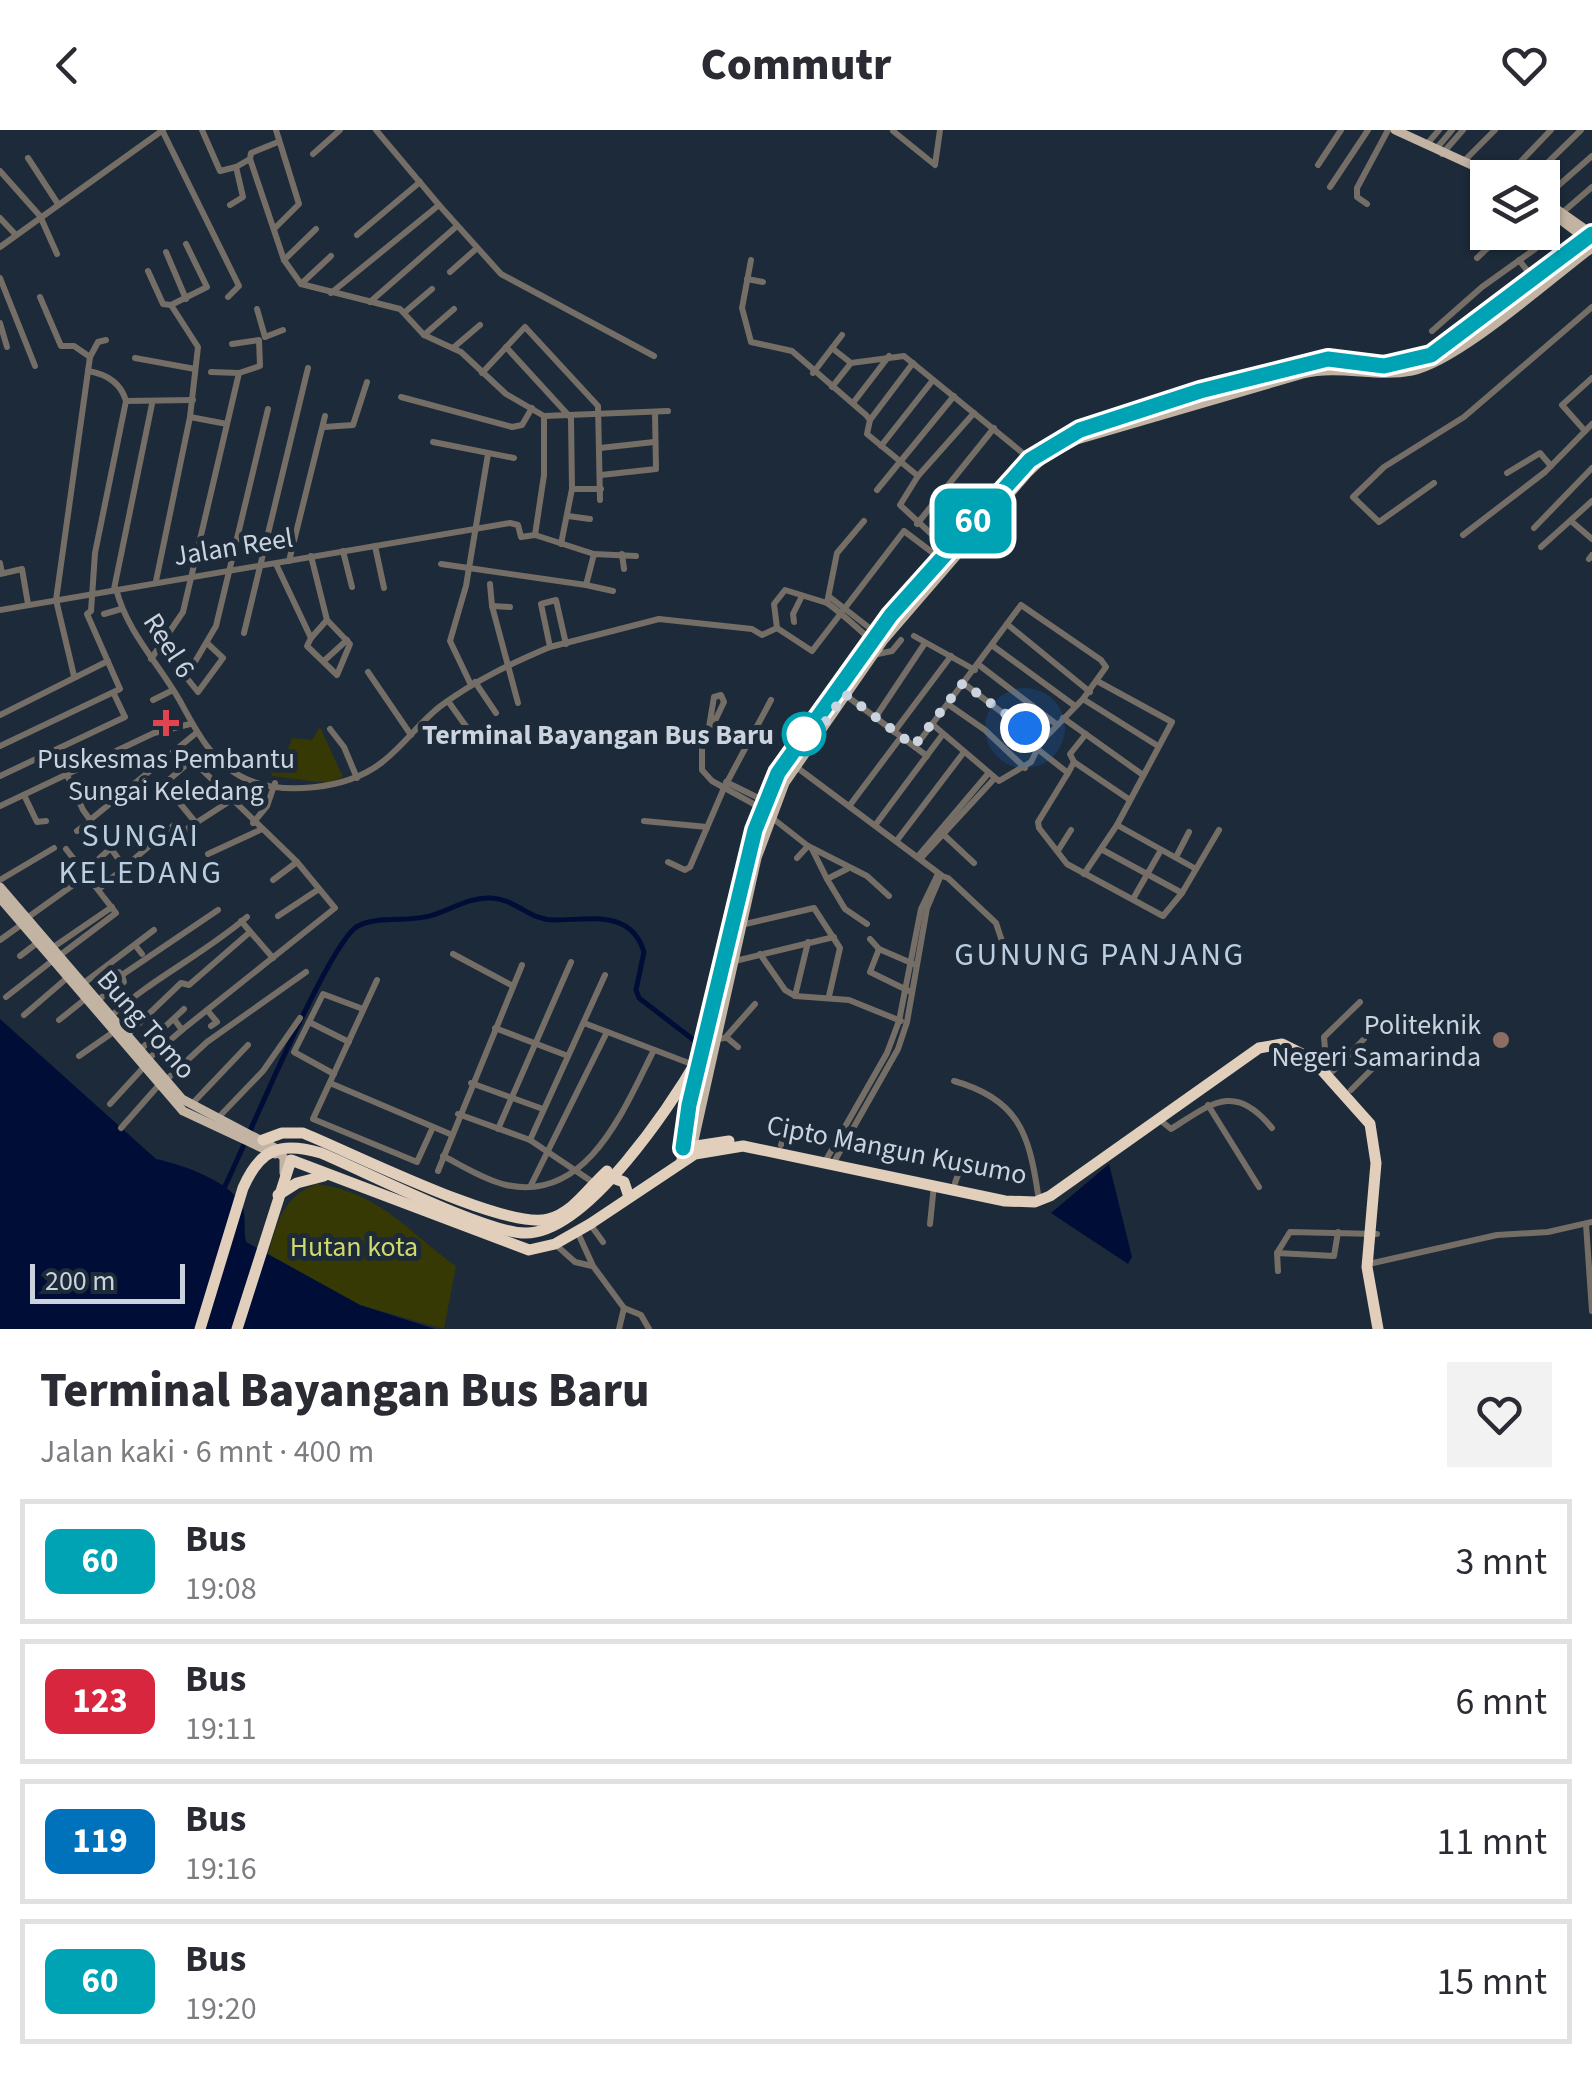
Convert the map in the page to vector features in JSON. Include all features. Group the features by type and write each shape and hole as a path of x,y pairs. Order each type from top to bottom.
{"highway":[{"name":"Cipto Mangun Kusumo","path":"688,1152 751,1146 1009,1196 1038,1194 1255,1044 1284,1040 1317,1057 1333,1071 1375,1121 1381,1144 1368,1277 1381,1329"},
{"name":"Cipto Mangun Kusumo","path":"287,1159 529,1250 555,1244 590,1224 688,1152 746,1140 1005,1201 1035,1202 1058,1191 1264,1045 1282,1044 1304,1053 1350,1096 1370,1124 1376,1163 1373,1263 1381,1329"},
{"path":"263,1140 282,1133 303,1133 479,1206 531,1222 559,1216 610,1178 702,1052"},
{"path":"200,1329 242,1188 262,1155 294,1145 475,1218 529,1234 563,1222 624,1160"},
{"path":"237,1329 287,1159"},
{"path":"278,1195 306,1179 333,1176"},
{"path":"610,1178 624,1182 629,1197"},
{"path":"597,1186 611,1196 611,1209"}],"main road":[{"path":"1393,131 1470,164"},
{"path":"1393,131 1470,167"},
{"path":"1560,215 1590,241"},
{"path":"688,1152 702,1052 734,960 766,809 874,637 1030,460 1080,430 1328,359 1384,366 1419,360 1442,349 1533,278 1590,241"},
{"path":"688,1152 721,1038 717,1013 766,809 796,745 1045,457 1077,440 1158,409 1332,368 1393,374 1428,367 1590,241"},
{"name":"Bung Tomo","path":"0,887 37,943 54,955 66,978 79,987"},
{"name":"Bung Tomo","path":"0,898 110,1017 139,1051 145,1065"},
{"name":"Bung Tomo","path":"90,999 112,1033 145,1065 182,1111 263,1140 287,1159"},
{"name":"Bung Tomo","path":"161,1084 214,1123 287,1159"}],"street":[{"path":"0,248 163,130 240,286 228,297"},
{"path":"202,130 220,171 250,159"},
{"path":"274,229 299,204 276,130"},
{"path":"313,154 340,130"},
{"path":"376,130 501,274 654,356"},
{"path":"894,131 906,135 934,165 940,130"},
{"path":"1318,164 1341,130"},
{"path":"1330,187 1368,130"},
{"path":"1437,150 1438,130"},
{"path":"1437,150 1452,130"},
{"path":"1437,150 1462,130"},
{"path":"1464,161 1495,130"},
{"path":"1521,160 1551,130"},
{"path":"1550,160 1581,130"},
{"path":"1367,204 1357,197 1357,188 1393,131"},
{"path":"278,142 251,153 250,159 284,260 300,284 406,312 424,335 453,348 544,416 599,417 668,411"},
{"path":"1560,186 1592,156"},
{"path":"28,158 58,204"},
{"path":"230,205 243,194 236,167"},
{"path":"0,171 40,216 57,254"},
{"path":"357,235 420,182"},
{"path":"1560,215 1592,187"},
{"path":"330,294 439,205"},
{"path":"0,218 16,236"},
{"path":"369,303 458,226"},
{"path":"284,260 316,228"},
{"path":"148,271 164,304 171,305 207,287 186,244"},
{"path":"450,272 476,249"},
{"path":"1477,258 1486,250"},
{"path":"1432,331 1534,250"},
{"path":"166,252 186,299"},
{"path":"300,284 331,256"},
{"path":"751,260 742,308 751,342 792,350 813,374 870,420"},
{"path":"1519,260 1533,278"},
{"path":"0,278 35,366"},
{"path":"746,279 763,282"},
{"path":"406,312 432,289"},
{"path":"40,297 59,344 74,346 90,356"},
{"path":"156,581 193,400 198,345 171,305"},
{"path":"1434,483 1379,522 1353,497 1384,467 1464,416 1592,307"},
{"path":"211,372 239,373 261,364 262,338 256,309"},
{"path":"424,335 454,309"},
{"path":"0,324 7,346"},
{"path":"453,348 480,325"},
{"path":"482,373 527,328 580,383 596,404 599,417 600,500"},
{"path":"232,344 283,330"},
{"path":"813,374 842,335"},
{"path":"74,676 56,600 90,356 98,342 106,340"},
{"path":"506,347 571,418 572,489 562,544"},
{"path":"832,348 850,364"},
{"path":"853,404 890,356"},
{"path":"832,388 850,364 904,356 1030,460"},
{"path":"135,358 194,369"},
{"path":"913,363 870,420 867,434 918,476"},
{"path":"244,633 308,368"},
{"path":"0,746 114,694 121,687 87,614 91,611 89,594 126,401 122,390 109,378 88,371"},
{"path":"151,659 179,621 239,373"},
{"path":"1585,431 1562,404 1592,378"},
{"path":"881,446 933,380"},
{"path":"324,427 353,425 368,382"},
{"path":"878,490 954,396"},
{"path":"401,397 512,427 522,425 532,408"},
{"path":"126,401 152,404 193,400"},
{"path":"115,589 152,404"},
{"path":"207,643 224,656 199,692 186,678 207,643 231,570 268,410"},
{"path":"601,474 654,471 654,412"},
{"path":"940,542 900,508 918,476 974,413"},
{"path":"190,416 227,424"},
{"path":"289,561 325,416"},
{"path":"544,416 544,475 535,535 594,554 636,556"},
{"path":"1463,535 1551,466 1592,424"},
{"path":"917,524 994,428"},
{"path":"433,442 514,458"},
{"path":"600,448 654,442"},
{"path":"1507,474 1540,453 1551,466"},
{"path":"488,454 470,565 450,644 473,684 496,713"},
{"path":"1534,528 1592,468"},
{"path":"572,489 601,488"},
{"path":"1541,547 1592,501"},
{"path":"568,516 590,519"},
{"path":"829,600 837,553 864,521"},
{"path":"1571,521 1592,539"},
{"name":"Jalan Reel","path":"0,610 474,529 516,524 520,537 535,535"},
{"path":"874,637 842,611 829,600 782,590 772,610 777,628 812,651 842,611 904,532 941,558"},
{"path":"375,545 384,588"},
{"path":"342,551 352,587"},
{"path":"586,586 594,554"},
{"path":"622,554 624,569"},
{"path":"311,556 327,620 350,645 337,675 307,646 327,620"},
{"path":"0,563 1,573 22,569 28,604"},
{"path":"276,564 310,638"},
{"path":"441,564 470,565 612,591"},
{"path":"490,584 492,606 518,703"},
{"name":"Reel 6","path":"115,589 121,609 173,690 195,734"},
{"path":"794,622 793,614 802,596"},
{"path":"550,646 540,605 554,600 566,644"},
{"path":"914,746 932,724 949,705 1021,605 1106,667 1090,692 1059,721 1025,768 1008,779 990,777 932,724"},
{"path":"492,606 510,607"},
{"path":"104,614 121,609"},
{"path":"77,831 195,734 243,777 327,788 380,764 448,701 473,684 550,646 662,619 752,629 762,635 777,628"},
{"path":"1007,624 1090,692"},
{"path":"914,636 977,668 1086,734 1143,775"},
{"path":"325,660 347,640"},
{"path":"873,655 892,651 900,640"},
{"path":"876,718 925,643"},
{"path":"993,646 1074,706"},
{"path":"850,806 951,656"},
{"path":"0,715 108,661"},
{"path":"368,672 411,735"},
{"path":"1084,874 1117,826 1172,722 1097,681"},
{"path":"963,683 1068,773"},
{"path":"153,700 173,690"},
{"path":"841,692 927,756"},
{"path":"0,776 126,718 114,694"},
{"path":"1083,699 1159,746"},
{"path":"668,862 688,870 725,785 771,700"},
{"path":"448,701 475,739"},
{"path":"949,705 986,730 1025,768"},
{"path":"0,806 154,733 190,724"},
{"path":"709,727 701,764 705,775 766,809 810,847 867,876 889,896"},
{"path":"330,729 344,748 356,778"},
{"path":"876,824 943,734"},
{"path":"1086,734 1070,754 1074,762 1130,800"},
{"path":"898,839 964,752"},
{"path":"110,1104 182,1030 332,913 334,906 297,862 256,827 196,761 190,761 164,784 196,823"},
{"path":"1074,762 1038,822 1067,864 1162,916 1182,893 1218,830"},
{"path":"794,766 921,856 996,923 1006,952"},
{"path":"67,775 91,820 125,868"},
{"path":"921,856 990,777"},
{"path":"208,854 256,827 275,783"},
{"path":"24,795 37,822 46,821"},
{"path":"99,889 174,825 182,832 233,799"},
{"path":"644,821 708,827"},
{"path":"1117,826 1196,869"},
{"path":"1058,850 1071,830"},
{"path":"1176,857 1189,832"},
{"path":"942,833 974,863"},
{"path":"797,858 810,847"},
{"path":"810,847 845,909 867,924"},
{"path":"0,880 54,848"},
{"path":"0,940 86,874 111,848"},
{"path":"1100,849 1182,893"},
{"path":"54,955 114,916 112,906 66,850"},
{"path":"1133,899 1161,850"},
{"path":"274,880 297,862"},
{"path":"828,878 848,868"},
{"path":"831,1159 903,1021 921,909 938,874"},
{"path":"278,916 319,889"},
{"path":"6,997 112,906"},
{"path":"741,925 814,908 840,948 829,996"},
{"path":"122,975 218,910"},
{"path":"110,1017 144,989 219,943 244,919 273,958"},
{"path":"79,987 154,930"},
{"path":"126,1036 181,983 187,986 250,932"},
{"path":"734,960 834,937"},
{"path":"870,939 880,950 914,965"},
{"path":"795,996 808,942"},
{"path":"20,956 37,943"},
{"path":"136,946 142,954"},
{"path":"880,950 870,972 909,991"},
{"path":"452,954 512,986"},
{"path":"760,954 784,990 795,996 829,996 903,1021"},
{"path":"498,1129 571,962"},
{"path":"438,1170 522,965"},
{"path":"59,1020 124,982 119,972 110,978"},
{"path":"122,1128 161,1084 207,1042 306,972"},
{"path":"530,1140 605,975"},
{"path":"200,976 209,986"},
{"path":"24,1015 66,978"},
{"path":"377,980 313,1119 417,1162 433,1127"},
{"path":"334,1074 294,1055 323,994 363,1009"},
{"path":"1317,1057 1324,1049 1324,1037 1360,1002"},
{"path":"738,1047 721,1038 755,1004"},
{"path":"139,1051 184,1009"},
{"path":"206,1010 217,1022 211,1026"},
{"path":"174,1018 182,1030"},
{"path":"214,1123 263,1071 300,1018"},
{"path":"309,1022 349,1042"},
{"path":"584,1023 694,1066"},
{"path":"495,1028 568,1056"},
{"path":"531,1185 607,1032"},
{"path":"79,1056 112,1033"},
{"path":"1333,1071 1364,1039"},
{"path":"190,1106 248,1045"},
{"path":"443,1156 508,1186 531,1185 574,1170 608,1138 654,1050"},
{"path":"1351,1090 1374,1066"},
{"path":"954,1081 988,1093 1022,1126 1031,1146 1038,1194"},
{"path":"330,1083 450,1134"},
{"path":"471,1083 543,1109"},
{"path":"1159,1119 1172,1129 1208,1105 1231,1099 1258,1111 1272,1128"},
{"path":"1208,1105 1259,1186"},
{"path":"458,1114 530,1140 597,1186"},
{"path":"782,1146 788,1125"},
{"path":"955,1183 964,1158"},
{"path":"930,1224 934,1184"},
{"path":"1373,1263 1497,1235 1589,1223 1592,1311"},
{"path":"590,1224 604,1242"},
{"path":"578,1231 593,1266 624,1308 641,1315 649,1329"},
{"path":"1278,1271 1277,1253 1290,1232 1373,1234"},
{"path":"1277,1253 1334,1256 1338,1232"},
{"path":"555,1244 574,1262 593,1266"},
{"path":"620,1329 624,1308"}],"green space":[{"path":"320,727 343,777 327,783 272,776 265,754 287,752 292,738 312,740"},
{"name":"Hutan kota","path":"317,1184 340,1189 376,1205 456,1266 444,1329 360,1305 268,1254 289,1203"}],"water":[{"path":"0,1019 156,1159 202,1174 234,1195 243,1207 246,1242 360,1305 435,1329 0,1329"},
{"path":"1109,1164 1132,1257 1128,1264 1051,1213"}],"waterway":[{"path":"223,1190 327,968 344,940 366,923 424,917 483,898 500,899 545,919 619,923 638,938 644,952 636,990 639,998 695,1041 700,1053"}],"bus line":[{"name":"60","path":"683,1148 689,1105 755,830 778,773 906,596 1030,460 1080,430 1200,391 1328,359 1384,366 1431,355 1592,234"}],"place":[{"name":"Puskesmas Pembantu Sungai Keledang","path":"166,723"},
{"name":"Terminal Bayangan Bus Baru","path":"804,734"},
{"name":"Politeknik Negeri Samarinda","path":"1501,1040"}],"district":[{"name":"SUNGAI KELEDANG","path":"141,854"},
{"name":"GUNUNG PANJANG","path":"1100,954"}],"route":[{"path":"804,734 811,742 845,694 914,746 963,683 1025,728"}]}
